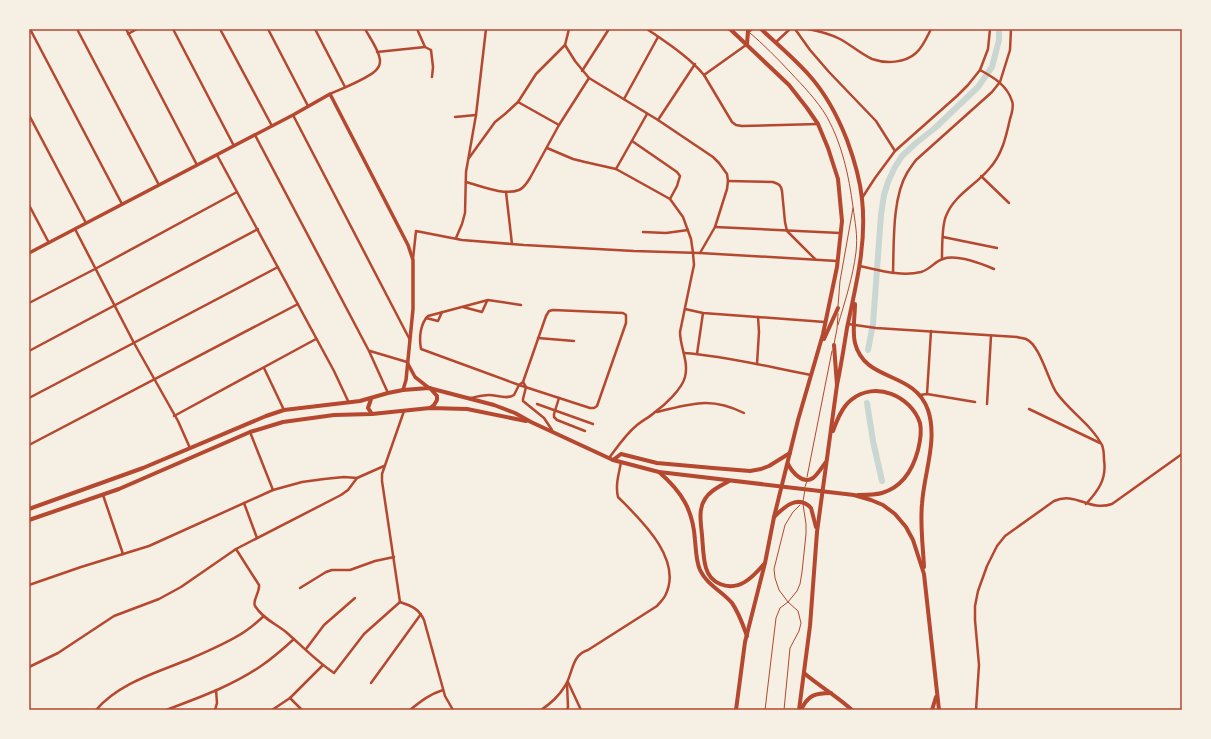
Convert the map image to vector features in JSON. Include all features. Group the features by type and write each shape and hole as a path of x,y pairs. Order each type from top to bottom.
{"highway":[{"path":"730,29 789,85 818,124 838,179 841,209 841,233 826,323 774,517 765,563 747,637 736,710"},
{"path":"761,29 809,75 827,99 838,118 852,153 862,198 863,230 856,293 854,325 855,344 862,358 874,370 908,385 920,395 927,408 930,419 932,438 922,503 924,574 938,710"},
{"path":"746,44 748,30"},
{"path":"800,710 810,626 817,532 826,462 837,385 848,324 856,293"},
{"path":"820,346 838,308"},
{"path":"834,345 837,385"},
{"path":"29,509 143,468 244,424 284,410 349,403 371,399 403,390 429,388 494,405 515,413 611,459 659,472 854,495 871,495 882,493 900,482 910,470 914,461 921,433 920,424 909,405 898,396 890,392 879,390 860,394 851,400 845,406 830,437"},
{"path":"429,388 437,396 437,400 430,408"},
{"path":"371,399 368,408 372,414"},
{"path":"29,520 143,480 250,432 290,421 334,415 404,412 430,408 467,409 532,422"},
{"path":"611,459 621,454 657,463 750,471 769,466 790,453"},
{"path":"788,464 793,472 799,477 807,479 813,478 826,462"},
{"path":"659,472 671,483 690,511 699,569 704,578 732,603 747,637"},
{"path":"730,481 709,494 704,499 702,505 701,522 706,569 716,582 722,585 738,586 751,578 765,563"},
{"path":"854,495 871,500 895,514 906,527 913,540 924,574"},
{"path":"774,517 788,505 795,502 802,503 811,508 817,532"},
{"path":"804,673 852,710"},
{"path":"800,710 807,700 813,695 831,693"},
{"path":"932,710 937,695"}],"main road":[{"path":"29,253 217,155 254,134 272,126 330,94 408,245 413,260 413,309 406,380 403,390"},
{"path":"407,362 415,377 429,388"}],"street":[{"path":"30,29 122,204"},
{"path":"77,29 159,185"},
{"path":"126,29 197,165"},
{"path":"128,34 137,29"},
{"path":"173,29 234,146"},
{"path":"220,29 272,126"},
{"path":"268,29 308,106"},
{"path":"315,29 345,87"},
{"path":"330,94 372,74 377,70 380,61 365,29"},
{"path":"417,29 425,47"},
{"path":"468,160 494,122 518,102 536,74 565,45 569,29"},
{"path":"582,71 609,29"},
{"path":"647,29 695,64 704,75 726,114 736,125 818,124"},
{"path":"775,42 790,29"},
{"path":"795,29 810,50 829,72 876,121 895,151"},
{"path":"808,29 826,33 872,58 886,62 895,62 906,59 916,53 925,41 931,29"},
{"path":"862,198 874,178 895,151 958,96 980,70 988,49 990,29"},
{"path":"893,273 896,211 900,192 907,173 916,160 992,92 1000,82 1010,50 1011,29"},
{"path":"456,238 465,213 468,160 476,114 486,30"},
{"path":"624,99 658,37"},
{"path":"704,75 746,44"},
{"path":"565,45 582,71 589,78 658,120 713,157 727,174 728,181 725,195 715,226 700,253"},
{"path":"377,52 425,47 431,50 432,76"},
{"path":"658,120 695,64"},
{"path":"942,259 945,216 954,202 967,188 989,170 999,156 1004,143 1012,110 1013,103 1011,97 1000,82 980,70"},
{"path":"466,182 506,192 520,189 525,185 559,125 589,78"},
{"path":"518,102 559,125"},
{"path":"454,117 476,114"},
{"path":"616,169 647,114"},
{"path":"29,115 86,223"},
{"path":"292,115 410,340"},
{"path":"254,134 369,351 388,393"},
{"path":"632,141 677,172 680,176 680,180 670,198"},
{"path":"547,148 585,162 616,169 670,198 683,217 688,230 693,253 694,264 692,279 680,332 680,340 686,366 685,377 677,392 656,412 629,432 611,459"},
{"path":"217,155 334,371 349,403"},
{"path":"982,176 1009,203"},
{"path":"728,181 772,182 781,186 787,231 815,259"},
{"path":"29,303 238,192"},
{"path":"506,192 512,244"},
{"path":"29,205 49,242"},
{"path":"715,226 841,233"},
{"path":"75,229 190,448"},
{"path":"29,351 258,229"},
{"path":"643,232 666,233 688,230"},
{"path":"413,260 416,231 471,241 512,244 837,261"},
{"path":"943,237 997,248"},
{"path":"860,266 893,273 912,273 922,272 931,268 942,259 954,258 981,264 994,269"},
{"path":"29,398 278,267"},
{"path":"468,398 488,395 512,397 514,395 519,385 523,382 549,311 622,313 626,315 627,319 597,406 590,408 559,398 519,385 421,349 420,342 422,324 428,316 488,300 521,305"},
{"path":"462,306 482,312 488,300"},
{"path":"29,445 298,304"},
{"path":"685,309 703,313 826,323"},
{"path":"426,318 438,321 442,312"},
{"path":"697,354 703,313"},
{"path":"757,364 759,332 758,317"},
{"path":"848,324 876,328 1017,338 1026,339 1030,342 1045,367 1054,389 1060,398 1094,433 1102,446 1105,464 1103,481 1098,492 1086,504"},
{"path":"927,394 931,331"},
{"path":"987,404 991,336"},
{"path":"538,338 574,342"},
{"path":"174,416 316,339"},
{"path":"369,351 407,362"},
{"path":"684,353 757,364 811,375"},
{"path":"264,368 284,410"},
{"path":"523,382 526,387 523,401 544,418 552,431"},
{"path":"920,395 927,394 975,402"},
{"path":"559,398 554,417 557,420 585,431"},
{"path":"656,412 696,403 710,403 726,405 744,413"},
{"path":"537,404 593,424"},
{"path":"1029,409 1100,444"},
{"path":"400,602 382,474 404,412"},
{"path":"250,432 273,490"},
{"path":"976,710 978,666 975,620 976,598 987,566 997,546 1005,536 1060,499 1068,498 1099,507 1105,507 1112,504 1182,454"},
{"path":"540,710 558,697 567,682 575,661 582,652 588,650 656,606 664,597 668,588 668,563 657,541 647,527 618,497 616,490 621,462"},
{"path":"29,585 149,546 273,490 302,482 344,477 357,478 384,466"},
{"path":"29,667 58,652 114,616 159,599 181,587 236,549 341,495 348,490 357,478"},
{"path":"103,495 123,554"},
{"path":"244,503 257,538"},
{"path":"236,549 259,585 259,590 254,605 264,616 286,632 334,673 364,634 400,602"},
{"path":"300,588 332,570 350,570 375,561 394,557"},
{"path":"306,649 324,625 355,598"},
{"path":"400,602 416,608 421,614 427,630 446,700 453,710"},
{"path":"371,683 421,614"},
{"path":"96,710 112,694 130,684 234,638 247,630 264,616"},
{"path":"166,710 216,690 248,674 261,666 294,639"},
{"path":"272,710 290,698 323,665"},
{"path":"567,682 567,710"},
{"path":"567,682 581,710"},
{"path":"215,710 217,696 216,690"},
{"path":"410,710 430,694 443,690"},
{"path":"290,698 302,710"}],"lane":[{"path":"748,30 766,46 803,85 827,117 843,157 857,232 856,251 850,287 837,329 802,503 806,524 806,534 800,584 797,591 788,602 780,608 776,618 765,710"},
{"path":"837,329 840,281 853,208"},
{"path":"784,710 790,648 799,630 801,622 798,611 788,602 779,590 776,584 774,570 785,525 793,512 802,503"}],"waterway":[{"path":"868,350 873,324 881,215 884,195 888,182 902,156 935,128 978,87 992,67 999,40 999,29"},
{"path":"867,403 873,441 882,481"}]}
